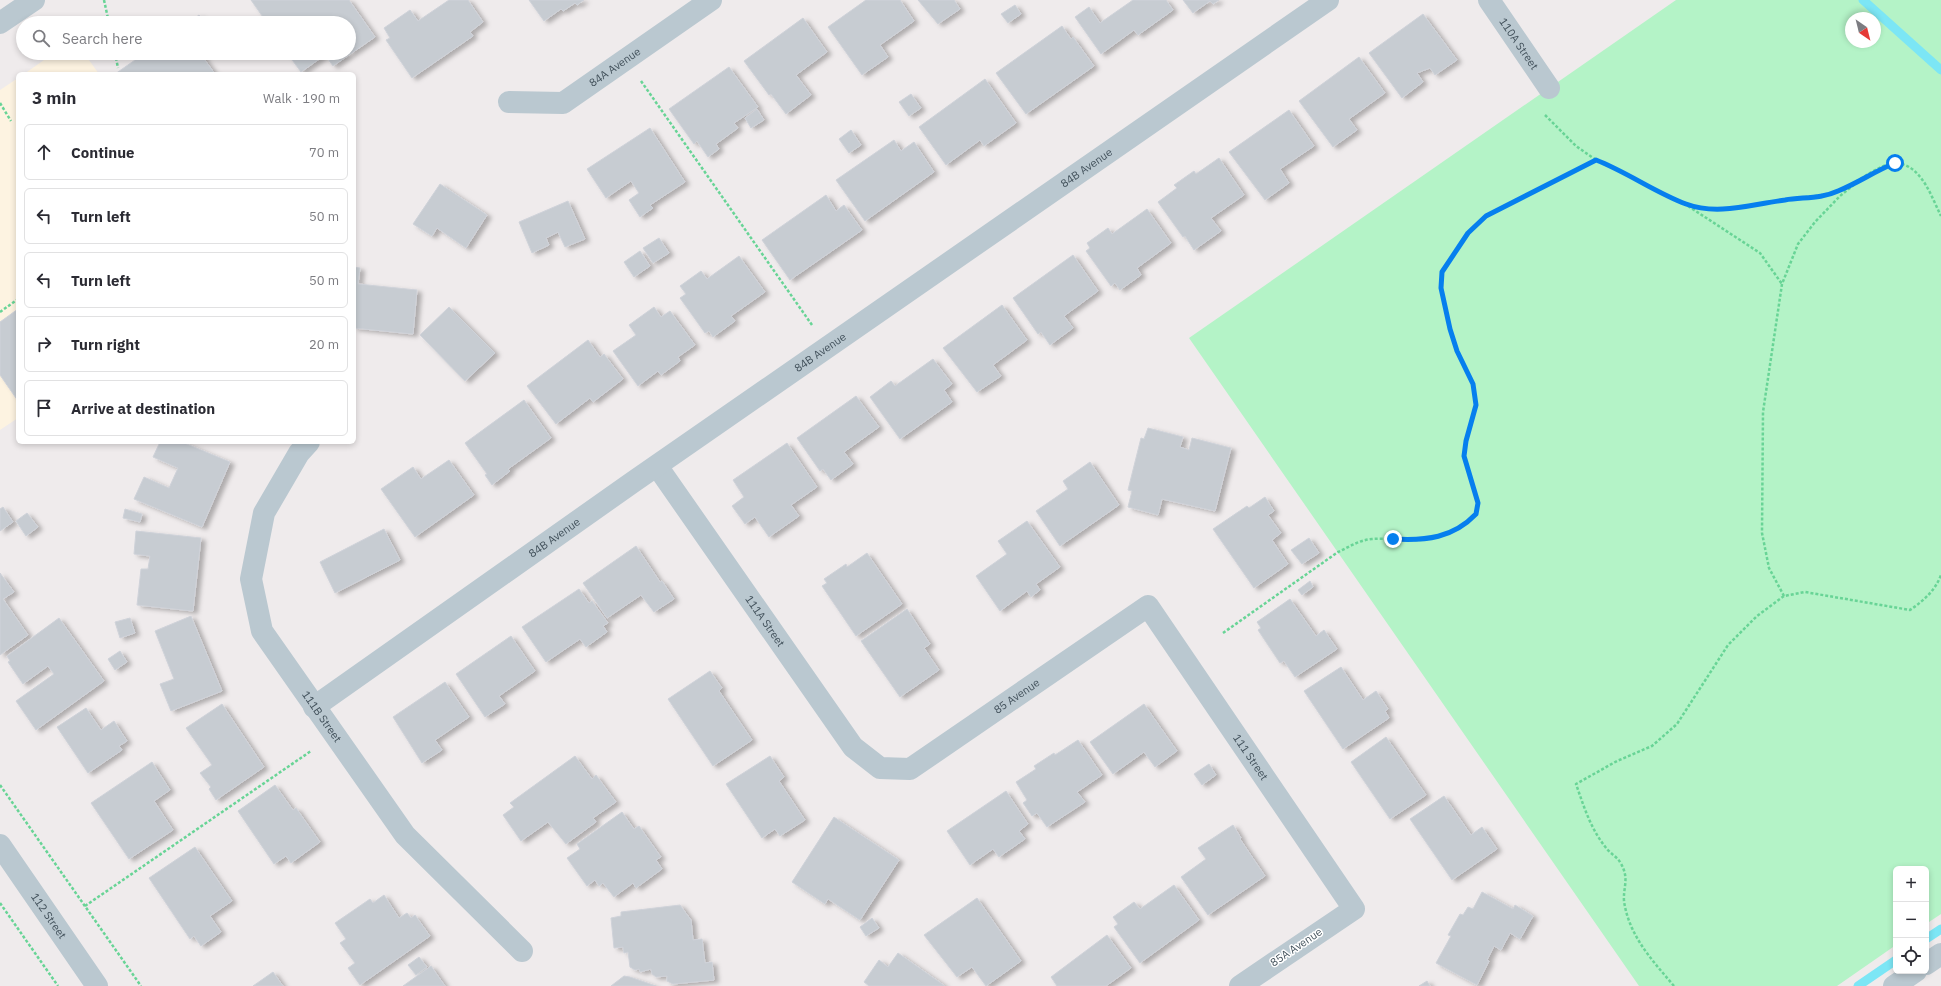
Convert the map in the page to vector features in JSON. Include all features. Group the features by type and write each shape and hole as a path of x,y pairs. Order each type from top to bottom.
{"street":[{"path":"0,23 34,0"},
{"name":"84A Avenue","path":"509,102 563,103 711,0"},
{"name":"84B Avenue","path":"314,707 657,466 1328,0"},
{"name":"110A Street","path":"1489,0 1548,88"},
{"name":"111B Street","path":"308,444 299,453 264,513 251,579 262,631 405,835 522,951"},
{"name":"111A Street","path":"657,466 853,747 880,768"},
{"name":"85 Avenue","path":"880,768 910,769 1148,606"},
{"name":"111 Street","path":"1148,606 1354,909"},
{"name":"112 Street","path":"0,845 97,986"},
{"name":"85A Avenue","path":"1240,986 1354,909"},
{"path":"1929,962 1941,954"},
{"path":"1894,986 1912,974"}],"path":[{"path":"104,0 107,16"},
{"path":"116,60 118,68"},
{"path":"639,78 814,327"},
{"path":"0,103 11,121"},
{"path":"1541,110 1576,146 1596,160 1618,169 1686,204 1760,253 1782,284"},
{"path":"1223,633 1338,552 1357,542 1372,539 1415,541 1436,538 1456,530 1476,514 1478,503 1464,456 1466,441 1476,405 1473,384 1457,351 1450,329 1441,288 1442,272 1468,233 1486,216 1596,160"},
{"path":"1686,204 1720,210 1785,199 1817,197 1838,192 1895,163 1910,166 1922,178 1941,216"},
{"path":"1784,596 1770,568 1762,533 1763,412 1782,284 1798,244 1802,238 1840,196 1861,179"},
{"path":"0,312 16,300"},
{"path":"1674,986 1642,948 1632,930 1624,900 1626,886 1625,874 1620,862 1607,849 1591,824 1576,784 1617,761 1652,746 1677,724 1728,645 1756,616 1784,596 1805,592 1910,610 1924,601 1938,583 1941,575"},
{"path":"85,906 311,751"},
{"path":"0,785 141,986"},
{"path":"0,903 58,986"}],"shaded area":[{"path":"44,60 89,60 98,72 27,72"},
{"path":"16,79 16,419 0,430 0,90"}],"green space":[{"path":"1676,0 1941,0 1941,914 1929,922 1929,866 1893,866 1893,947 1837,986 1639,986 1189,338"}],"building":[{"path":"251,0 349,0 375,37 356,50 356,16 262,16"},
{"path":"449,0 468,0 483,22 470,32 473,36 412,78 386,40 390,38 384,28 410,10 418,21"},
{"path":"529,0 584,0 577,5 575,3 563,11 561,9 544,21"},
{"path":"866,0 900,0 914,21 880,45 888,57 862,75 828,27"},
{"path":"918,0 954,0 960,9 938,24"},
{"path":"1133,0 1166,0 1173,10 1138,35 1134,30 1101,54 1075,17 1089,7 1100,23"},
{"path":"1183,0 1219,0 1213,4 1210,1 1193,13"},
{"path":"1015,5 1021,14 1008,23 1001,14"},
{"path":"1423,14 1457,60 1435,75 1430,68 1417,73 1423,82 1402,98 1369,53"},
{"path":"803,18 827,52 796,75 811,95 786,114 771,94 769,95 744,61"},
{"path":"1062,26 1071,39 1073,37 1094,66 1026,114 996,73"},
{"path":"1359,57 1385,93 1349,119 1357,130 1333,147 1299,101"},
{"path":"135,60 205,60 214,72 118,72"},
{"path":"292,60 318,60 301,72"},
{"path":"329,60 342,60 333,66"},
{"path":"729,67 758,107 734,123 738,128 716,144 719,149 708,157 697,141 694,144 669,109"},
{"path":"985,79 1016,123 984,146 980,140 946,165 919,127"},
{"path":"911,94 921,108 909,116 899,102"},
{"path":"757,109 764,120 751,128 745,118"},
{"path":"1289,110 1314,146 1280,169 1289,183 1265,200 1229,152"},
{"path":"650,128 685,182 650,205 653,208 640,217 629,200 639,193 631,181 606,198 587,169"},
{"path":"851,130 861,145 849,153 839,139"},
{"path":"894,140 901,151 914,142 934,172 865,221 836,180"},
{"path":"1219,158 1244,195 1211,218 1221,231 1194,250 1158,202 1177,188 1174,185 1194,171 1196,174"},
{"path":"440,184 487,215 466,248 437,228 432,236 413,224"},
{"path":"826,195 836,211 844,205 862,230 790,280 762,240"},
{"path":"568,201 585,239 565,247 558,232 546,238 549,245 532,253 519,222"},
{"path":"1147,209 1171,243 1137,268 1141,275 1120,290 1115,283 1111,286 1086,251 1090,248 1087,243 1108,228 1112,234"},
{"path":"659,238 669,253 653,263 643,248"},
{"path":"640,251 650,266 634,277 624,262"},
{"path":"1073,255 1098,291 1064,316 1073,328 1050,345 1041,332 1038,334 1013,298"},
{"path":"739,256 765,292 731,316 735,321 713,337 709,331 705,333 680,298 686,294 680,286 701,271 707,279"},
{"path":"356,267 360,268 358,284 417,290 413,334 356,328"},
{"path":"1002,305 1027,340 993,365 1001,376 977,392 943,348"},
{"path":"449,307 495,353 465,381 420,335"},
{"path":"654,307 661,317 670,311 695,345 678,357 680,361 661,375 658,371 638,386 613,351 636,335 629,325"},
{"path":"16,310 16,398 0,375 0,322"},
{"path":"588,340 600,357 604,354 623,379 593,402 590,398 556,424 527,386"},
{"path":"933,359 952,384 944,390 952,402 900,439 870,397 891,381 895,386"},
{"path":"856,396 879,427 844,452 853,464 831,480 823,469 820,471 797,438"},
{"path":"524,400 551,438 508,469 510,471 492,485 485,475 487,474 465,443"},
{"path":"1148,428 1183,437 1180,447 1189,450 1192,438 1231,448 1215,511 1162,499 1158,515 1128,507 1132,491 1128,490 1141,438 1144,439"},
{"path":"787,443 817,487 791,505 799,516 769,537 755,517 745,524 732,506 744,497 733,480"},
{"path":"159,444 187,444 230,462 202,527 134,499 144,477 169,488 178,468 153,457"},
{"path":"449,460 474,495 415,537 381,489 413,467 421,479"},
{"path":"1090,462 1119,505 1060,546 1036,511 1068,489 1063,481"},
{"path":"1265,497 1274,511 1268,515 1281,533 1272,540 1288,564 1254,588 1213,529 1247,506 1249,508"},
{"path":"3,507 13,522 0,531 0,509"},
{"path":"125,509 142,514 140,522 123,518"},
{"path":"27,513 38,527 26,536 16,521"},
{"path":"1027,521 1060,567 1036,584 1040,590 1031,597 1027,591 1000,611 976,576 1007,554 998,541"},
{"path":"384,529 400,560 335,593 320,562"},
{"path":"136,531 201,538 193,611 137,605 141,569 148,569 150,556 134,554"},
{"path":"1309,538 1319,553 1302,564 1291,550"},
{"path":"636,546 660,582 662,581 674,599 654,612 641,595 607,618 583,583"},
{"path":"867,553 902,604 856,636 822,586 827,583 824,579 846,564 847,567"},
{"path":"0,573 14,592 3,599 28,635 0,655"},
{"path":"1310,581 1313,587 1302,595 1298,590"},
{"path":"579,589 589,603 592,601 608,623 603,626 607,632 586,647 580,639 546,662 522,627"},
{"path":"1290,599 1316,636 1324,630 1337,649 1295,677 1284,661 1280,663 1258,630 1261,628 1257,622"},
{"path":"907,609 930,644 924,648 939,670 900,697 861,641"},
{"path":"191,616 222,691 171,711 160,684 174,679 155,631"},
{"path":"59,618 104,681 36,730 16,701 54,674 48,666 23,684 8,662 10,661 7,656"},
{"path":"130,618 135,633 120,638 115,622"},
{"path":"511,636 535,671 499,696 505,704 485,717 456,674"},
{"path":"120,651 127,662 115,670 108,659"},
{"path":"1341,667 1363,700 1376,691 1388,709 1385,711 1389,718 1343,749 1304,691"},
{"path":"710,671 722,688 719,691 752,740 713,766 668,699"},
{"path":"445,682 469,717 435,740 442,750 422,763 393,717"},
{"path":"222,704 264,767 216,800 209,789 211,787 200,773 212,765 186,728"},
{"path":"1144,704 1177,751 1155,767 1144,752 1113,774 1090,742"},
{"path":"86,708 101,730 114,721 127,741 119,746 122,750 88,773 57,727"},
{"path":"1386,737 1426,795 1390,819 1351,762"},
{"path":"1078,740 1102,775 1077,792 1085,802 1047,827 1037,813 1032,816 1023,803 1027,800 1016,782 1036,769 1034,766 1054,753 1055,755"},
{"path":"575,756 592,779 596,775 616,802 593,818 596,822 566,844 548,822 521,841 503,815 514,807 510,803"},
{"path":"770,756 784,777 779,781 805,820 780,836 775,829 762,838 726,784"},
{"path":"152,762 170,790 154,801 173,830 129,859 91,803"},
{"path":"1209,764 1216,775 1202,785 1194,774"},
{"path":"275,785 293,810 296,808 320,842 291,863 286,856 274,864 238,811"},
{"path":"1006,791 1028,824 1019,831 1025,839 999,857 993,849 970,865 947,831"},
{"path":"1444,796 1471,835 1482,827 1497,849 1452,880 1410,819"},
{"path":"622,812 634,829 639,826 661,857 656,860 662,869 636,888 633,883 614,897 603,883 599,886 595,880 587,886 567,858 580,849 577,844"},
{"path":"834,817 899,860 860,920 828,899 825,904 792,882"},
{"path":"1233,825 1241,838 1240,839 1265,876 1208,915 1181,877 1206,859 1198,848"},
{"path":"195,847 232,901 210,916 221,932 201,946 194,936 190,939 149,878"},
{"path":"1174,885 1199,920 1140,963 1114,927 1118,924 1113,917 1134,902 1140,909"},
{"path":"1482,892 1513,909 1515,905 1533,916 1520,939 1510,933 1501,950 1494,946 1487,960 1489,961 1477,985 1436,963 1451,936 1448,935 1460,914 1463,915 1468,907 1473,909"},
{"path":"384,895 399,918 407,913 411,918 415,915 430,936 360,985 348,968 355,963 340,943 346,939 335,923 370,899 373,903"},
{"path":"977,898 1021,961 986,986 972,967 957,977 924,935"},
{"path":"680,905 691,920 693,940 702,939 705,963 712,962 714,980 673,984 667,981 667,976 656,977 652,974 651,969 640,972 639,969 635,970 630,967 628,952 624,953 623,947 614,948 611,918 621,916 621,912"},
{"path":"872,918 879,928 866,936 860,927"},
{"path":"1107,935 1131,968 1106,986 1057,986 1051,977"},
{"path":"898,953 945,986 869,986 864,982 879,960 888,967"},
{"path":"419,957 427,967 416,975 408,965"},
{"path":"431,966 445,986 403,986"},
{"path":"273,972 283,986 253,986"},
{"path":"624,976 630,977 656,986 611,986"},
{"path":"1427,981 1430,986 1419,986"}],"waterway":[{"path":"1863,0 1941,70"},
{"path":"1928,938 1941,929"},
{"path":"1858,986 1893,962"}],"route":[{"path":"1393,539 1415,541 1436,538 1456,530 1468,522 1476,514 1478,503 1473,481 1464,456 1466,441 1472,425 1476,405 1473,384 1457,351 1450,329 1441,288 1442,272 1468,233 1486,216 1564,178 1596,160 1618,169 1686,204 1720,210 1751,206 1785,199 1817,197 1838,192 1878,170 1895,163"}]}
